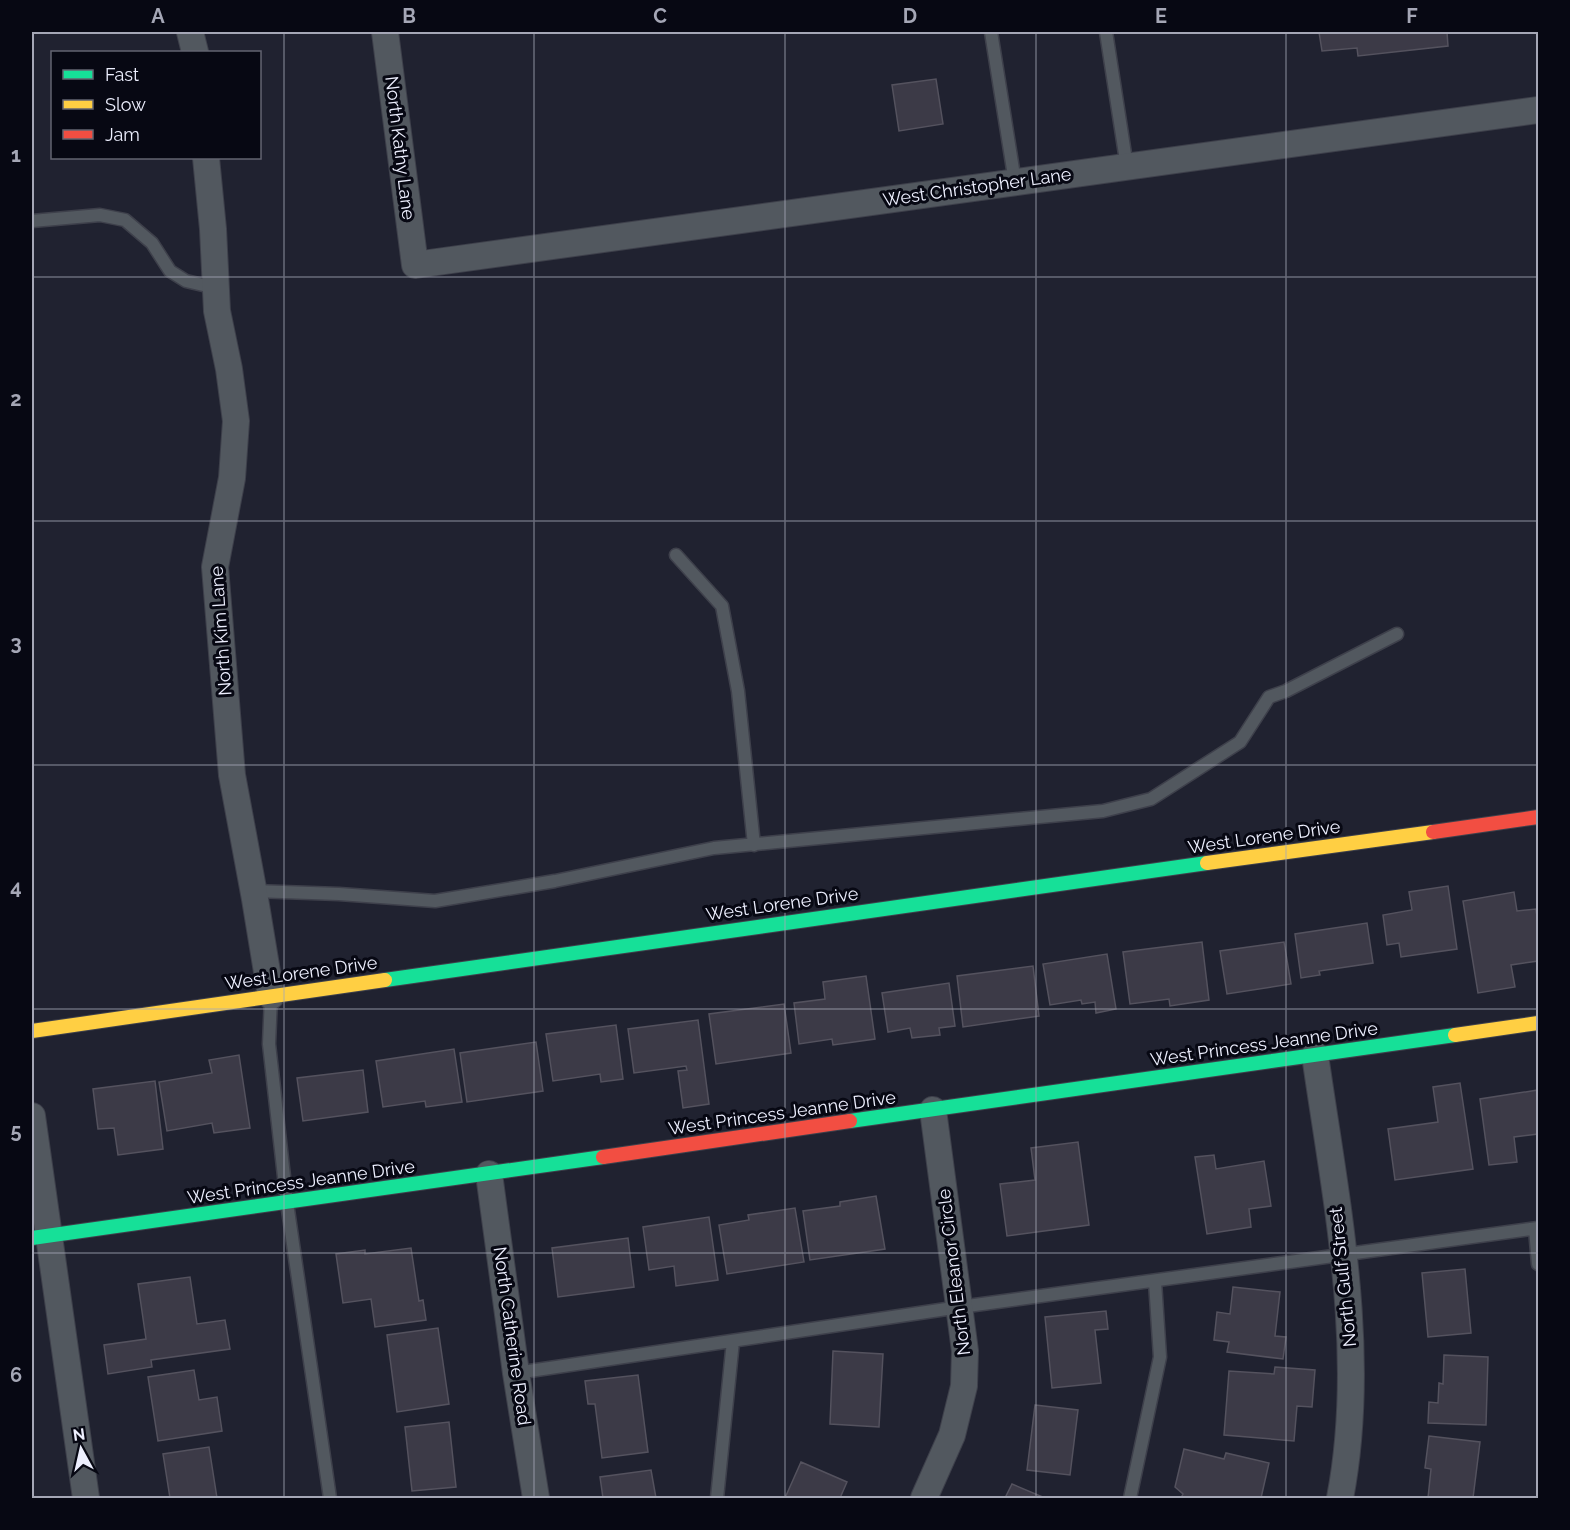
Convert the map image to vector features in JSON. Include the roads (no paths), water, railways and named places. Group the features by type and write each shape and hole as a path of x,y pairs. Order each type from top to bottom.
{"street":[{"path":"190,32 195,51"},
{"name":"North Kathy Lane","path":"385,32 415,265"},
{"name":"West Christopher Lane","path":"415,265 1539,110"},
{"name":"North Kim Lane","path":"206,159 217,311 229,369 236,421 232,478 215,567 232,775 271,996"},
{"name":"West Lorene Drive","path":"32,1031 695,934 1539,817"},
{"name":"West Princess Jeanne Drive","path":"40,1237 1539,1023"},
{"name":"North Gulf Street","path":"1315,1055 1343,1255 1352,1390 1348,1457 1340,1498"},
{"name":"North Eleanor Circle","path":"924,1498 952,1435 964,1386 965,1351 933,1110"},
{"path":"32,1116 40,1237 86,1498"},
{"name":"North Catherine Road","path":"489,1174 516,1373 536,1498"}],"lane":[{"path":"991,32 1015,182"},
{"path":"1106,32 1127,167"},
{"path":"32,221 100,215 125,220 152,243 170,271 186,281 216,288"},
{"path":"676,555 722,606 738,691 754,845"},
{"path":"254,891 339,894 435,902 555,881 714,848 1103,811 1151,799 1240,742 1269,697 1286,691 1397,634"},
{"path":"271,996 269,1044 287,1203 330,1498"},
{"path":"516,1373 960,1307 1537,1228 1539,1264"},
{"path":"1130,1498 1160,1358 1155,1282"},
{"path":"717,1498 733,1341"}]}
